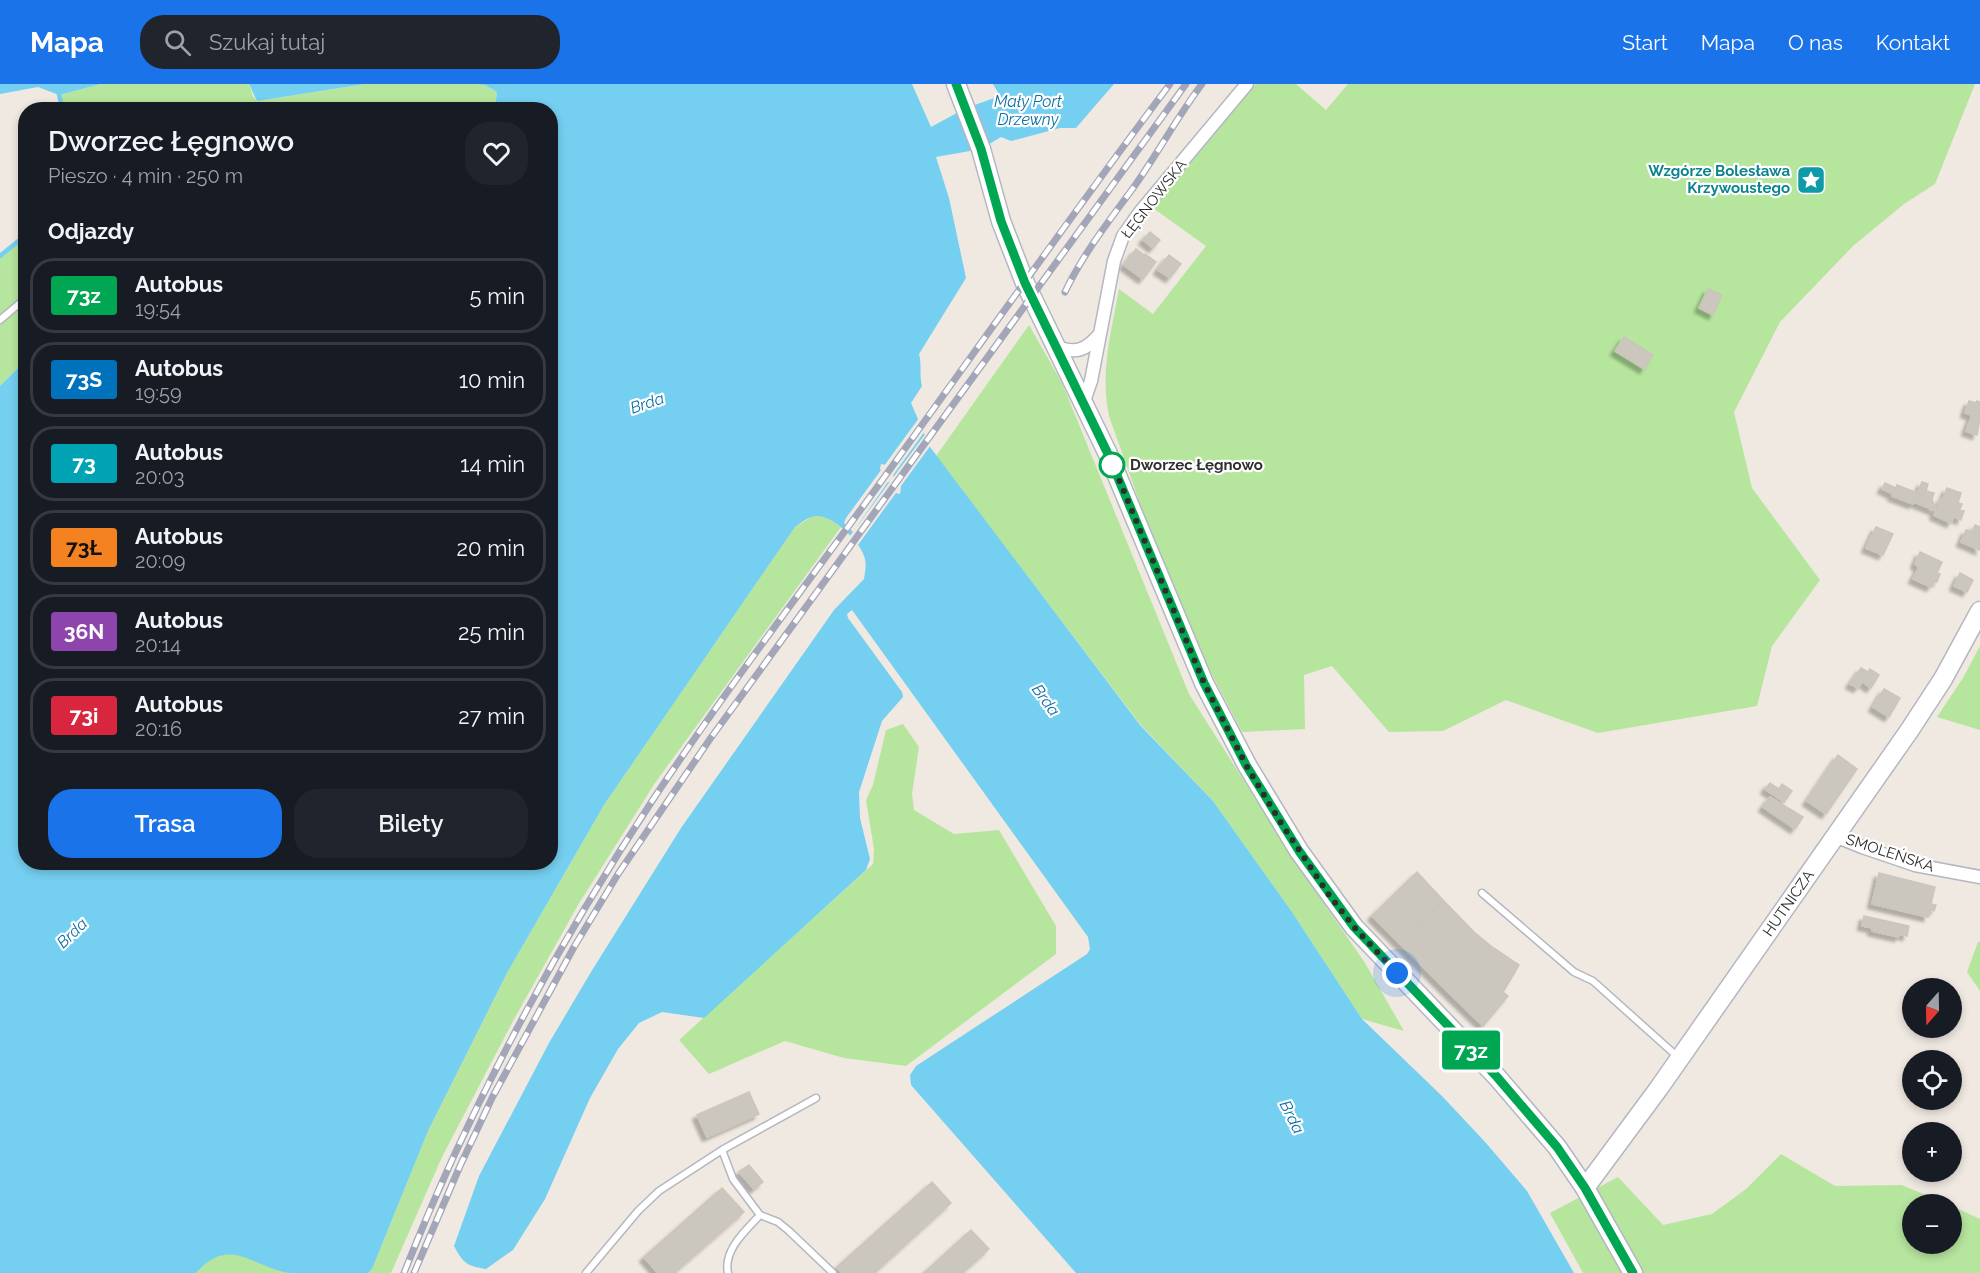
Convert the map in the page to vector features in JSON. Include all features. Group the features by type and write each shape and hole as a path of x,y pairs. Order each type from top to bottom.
{"street":[{"path":"956,84 981,149 1001,221 1032,297 1108,454 1204,683 1246,765 1294,843 1354,927 1529,1113 1557,1147 1585,1188 1633,1273"},
{"name":"ŁĘGNOWSKA","path":"1084,401 1114,261 1123,236 1140,212 1247,84"},
{"path":"1057,347 1070,351 1083,350 1100,334"},
{"name":"HUTNICZA","path":"1585,1188 1679,1059 1927,704 1959,652 1980,611"},
{"name":"SMOLEŃSKA","path":"1835,836 1915,865 1980,877"}],"lane":[{"path":"0,320 18,305"},
{"path":"1482,893 1574,972 1593,981 1679,1059"},
{"path":"586,1273 638,1211 659,1191 722,1150 816,1098"},
{"path":"722,1150 733,1179 760,1215 778,1222 832,1273"},
{"path":"728,1273 728,1260 732,1248 760,1215"}],"green space":[{"path":"101,84 249,84 257,101 365,84 476,84 485,85 497,92 496,102 61,102 59,95"},
{"path":"1256,84 1296,84 1326,110 1348,84 1975,84 1935,184 1904,204 1853,246 1780,322 1734,412 1752,488 1820,580 1772,646 1757,706 1598,733 1506,700 1443,731 1389,732 1332,666 1304,675 1305,729 1242,732 1204,659 1153,540 1109,416 1106,368 1119,289 1153,314 1206,246 1153,208"},
{"path":"18,241 18,368 0,386 0,256"},
{"path":"1029,325 1062,383 1189,694 1296,863 1365,963 1404,1031 1362,1019 1292,912 1213,801 1140,724 936,456"},
{"path":"813,516 824,516 841,527 655,783 578,905 513,1021 442,1157 391,1273 368,1273 372,1269 428,1131 507,973 604,805 795,527"},
{"path":"1980,646 1980,730 1937,717 1963,678"},
{"path":"903,724 919,747 912,794 914,810 954,834 999,830 1056,926 1056,954 906,1066 844,1058 785,1041 709,1074 679,1040 873,864 874,849 866,800 873,785 886,730"},
{"path":"1978,942 1980,942 1980,991 1967,972"},
{"path":"1781,1154 1835,1186 1902,1185 1923,1194 1902,1194 1902,1254 1962,1254 1962,1211 1980,1219 1980,1273 1583,1273 1550,1213 1618,1177 1663,1225 1712,1214 1746,1189"},
{"path":"228,1253 243,1256 289,1273 196,1273 210,1260"}],"water":[{"path":"0,84 101,84 59,95 38,87 0,94"},
{"path":"249,84 365,84 257,101"},
{"path":"476,84 912,84 931,127 966,108 1000,96 993,84 1114,84 1076,128 1060,128 1011,141 1001,137 981,149 936,157 949,198 966,278 919,354 922,386 911,403 930,447 1140,725 1213,801 1292,912 1362,1019 1442,1096 1527,1191 1574,1273 1076,1273 911,1085 910,1075 916,1066 1087,954 1090,949 1088,937 852,610 847,614 848,618 902,692 903,697 882,721 859,792 860,818 870,859 866,870 704,1018 662,1012 639,1023 618,1049 590,1098 545,1199 513,1250 486,1269 474,1267 463,1260 454,1246 479,1176 549,1043 681,828 834,610 864,579 865,559 857,543 837,524 829,519 816,516 795,527 604,805 507,973 428,1131 372,1269 368,1273 289,1273 230,1254 219,1256 208,1262 196,1273 0,1273 0,386 18,368 18,870 558,870 558,102 496,102 497,92 485,85","holes":["881,464 886,465 901,487 900,494 896,493 880,469"]}],"pier":[{"path":"919,418 925,431 891,478 883,467"},
{"path":"926,433 931,445 898,490 892,479"},
{"path":"883,467 890,479 853,532 844,523 846,518"},
{"path":"891,480 898,490 858,545 849,537"}],"building":[{"path":"1150,232 1160,240 1153,248 1143,240"},
{"path":"1136,249 1144,255 1132,271 1124,265"},
{"path":"1145,254 1156,262 1143,279 1132,271"},
{"path":"1169,255 1181,264 1173,274 1161,265"},
{"path":"1161,265 1173,274 1170,278 1158,270"},
{"path":"1708,289 1722,295 1713,315 1699,308"},
{"path":"1624,337 1653,355 1644,369 1615,351"},
{"path":"1969,401 1980,402 1980,418 1965,413"},
{"path":"1972,415 1980,418 1977,435 1966,431"},
{"path":"1922,482 1928,484 1926,491 1934,493 1932,499 1917,493"},
{"path":"1885,483 1896,488 1893,494 1882,489"},
{"path":"1897,485 1917,493 1913,504 1892,496"},
{"path":"1947,488 1961,493 1958,503 1962,504 1960,509 1939,501 1942,500"},
{"path":"1917,493 1932,499 1936,511 1914,502"},
{"path":"1939,502 1964,511 1961,520 1954,517 1951,523 1934,515"},
{"path":"1975,525 1980,527 1980,550 1961,542 1966,530 1972,532"},
{"path":"1876,527 1893,534 1883,555 1866,548"},
{"path":"1920,552 1942,562 1937,573 1940,574 1937,582 1934,581 1931,587 1913,579 1919,567 1915,564"},
{"path":"1960,573 1973,580 1967,592 1954,586"},
{"path":"1861,668 1868,672 1870,669 1879,675 1871,688 1862,682 1858,688 1850,684"},
{"path":"1884,689 1900,698 1889,717 1873,707"},
{"path":"1838,755 1857,769 1826,814 1807,801"},
{"path":"1770,783 1779,789 1782,784 1792,791 1784,802 1765,789"},
{"path":"1770,797 1803,817 1795,829 1763,807"},
{"path":"1417,872 1443,900 1401,945 1372,916"},
{"path":"1879,873 1935,887 1931,904 1936,905 1934,911 1929,910 1928,917 1872,904"},
{"path":"1443,900 1474,932 1431,975 1401,945"},
{"path":"1864,916 1909,926 1907,936 1900,934 1899,937 1872,931 1873,928 1862,926"},
{"path":"1474,932 1491,946 1448,992 1431,975"},
{"path":"1491,946 1519,965 1503,992 1508,996 1483,1026 1448,992"},
{"path":"749,1092 759,1114 707,1137 697,1115"},
{"path":"749,1165 763,1182 754,1189 739,1172"},
{"path":"932,1182 951,1203 874,1273 842,1273 837,1267"},
{"path":"722,1188 744,1212 674,1273 658,1273 644,1257"},
{"path":"971,1230 989,1249 962,1273 924,1273"}],"waterway":[{"path":"59,95 61,102"},
{"path":"0,256 18,241"}],"railway":[{"path":"404,1273 457,1149 487,1087 550,968 619,852 732,685 1170,84"},
{"path":"414,1273 492,1098 574,947 618,874 710,739 1186,84"},
{"path":"1065,292 1089,250 1202,84"}],"bus line":[{"name":"73z","path":"956,84 981,149 1001,221 1025,283 1084,401 1204,683 1246,765 1299,851 1354,927 1497,1077 1557,1147 1607,1224 1633,1273"}],"place":[{"name":"Wzgórze Bolesława Krzywoustego","path":"1811,180"},
{"name":"Dworzec Łęgnowo","path":"1112,465"}],"route":[{"path":"1112,465 1112,463 1145,547 1204,683 1246,765 1329,895 1354,927 1397,973"}],"water label":[{"name":"Mały Port Drzewny","path":"1028,110"},
{"name":"Brda","path":"647,403"},
{"name":"Brda","path":"1046,700"},
{"name":"Brda","path":"72,933"},
{"name":"Brda","path":"1292,1117"}]}
